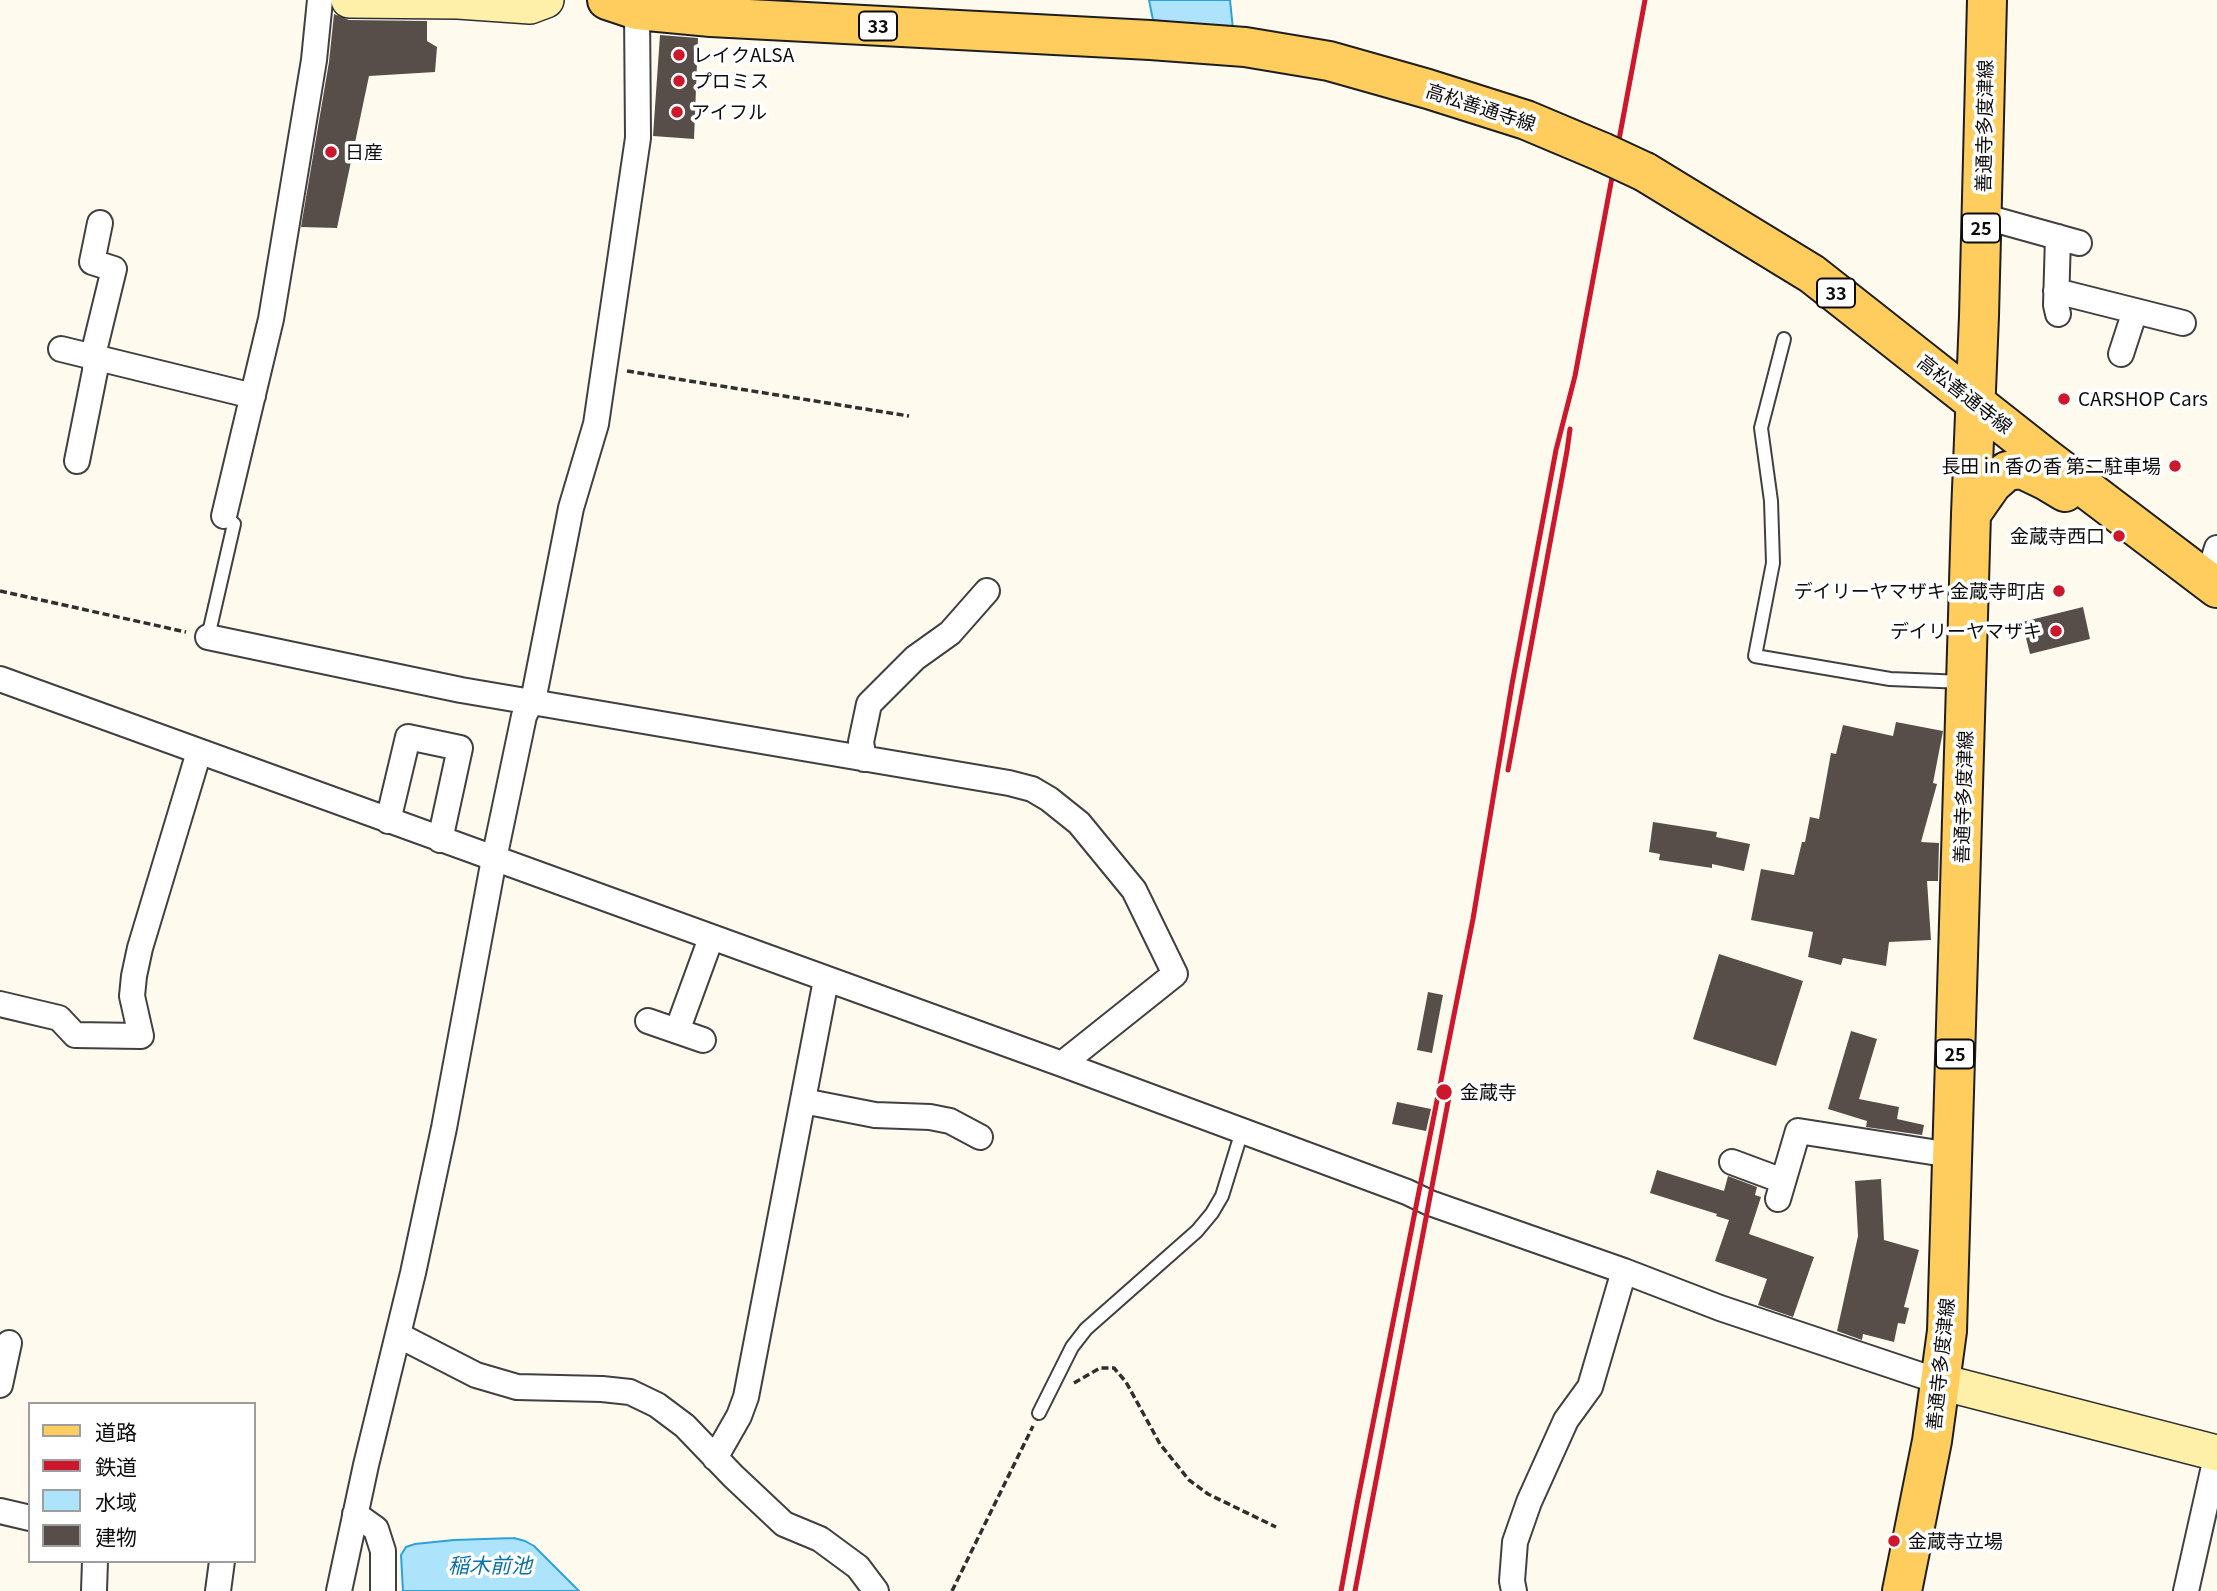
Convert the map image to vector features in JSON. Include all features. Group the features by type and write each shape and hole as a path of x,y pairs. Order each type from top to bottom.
{"main road":[{"name":"善通寺多度津線","path":"1902,1591 1932,1441 1947,1331 1987,0"},
{"name":"高松善通寺線","path":"622,5 711,17 1245,47 1329,61 1526,120 1646,172 1812,274 2158,543 2215,567"},
{"path":"1812,274 1846,289 1936,356 1953,351 1963,342 1979,316"},
{"path":"1974,456 1983,440 1991,433 2013,432"},
{"path":"1971,514 1992,484 2007,471 2022,469 2045,480 2128,534 2158,543"}],"street":[{"path":"224,516 271,319 314,60 320,0"},
{"path":"349,0 458,1 530,6 546,0"},
{"path":"340,1591 355,1514 444,1128 494,859 524,716 534,696 571,508 596,424 638,138 622,5"},
{"path":"1982,216 2069,240 2057,303 2135,310 2183,323"},
{"path":"77,461 95,372 96,347 114,269 92,262 100,223"},
{"path":"2120,354 2135,310"},
{"path":"61,349 253,396"},
{"path":"864,759 861,741 869,704 915,657 950,633 987,591"},
{"path":"208,637 461,690 1032,789 1079,823 1134,890 1175,974 1062,1064"},
{"path":"0,680 1062,1064 1407,1192 1430,1203 1624,1271 1720,1308 1812,1334 1941,1381 2217,1453 2186,1591"},
{"path":"388,821 408,737 460,748 440,840"},
{"path":"0,1004 59,1018 75,1035 141,1036 132,996 134,976 199,752"},
{"path":"677,1031 711,938"},
{"path":"715,1458 746,1397 826,980"},
{"path":"648,1021 703,1040"},
{"path":"803,1101 875,1115 930,1117 950,1121 979,1137"},
{"path":"1732,1162 1781,1190 1798,1131 1843,1130 1951,1155"},
{"path":"1514,1591 1515,1542 1529,1502 1566,1420 1590,1387 1624,1271"},
{"path":"398,1335 476,1375 516,1387 630,1392 657,1405 685,1426 784,1524 820,1539 858,1567 876,1591"},
{"path":"0,1385 13,1344"},
{"path":"0,1511 28,1518"},
{"path":"355,1514 376,1529 383,1551 383,1591"},
{"path":"94,1591 95,1563"},
{"path":"218,1591 222,1563"}],"lane":[{"path":"1784,339 1761,428 1771,501 1773,563 1755,656 1890,679 1967,682"},
{"path":"208,637 234,524 224,516"},
{"path":"1039,1413 1072,1347 1086,1329 1197,1231 1212,1213 1222,1196 1242,1131"}],"path":[{"path":"604,368 909,416"},
{"path":"0,591 208,637"},
{"path":"1073,1384 1100,1368 1114,1368 1126,1382 1166,1452 1188,1480 1208,1494 1276,1527"},
{"path":"952,1591 1039,1413"}],"water":[{"path":"1149,0 1230,0 1233,29 1153,20"},
{"name":"稲木前池","path":"514,1538 534,1546 579,1591 403,1591 401,1555 406,1547 454,1540"}],"building":[{"name":"日産","path":"334,14 349,20 427,21 427,41 437,47 435,72 369,76 337,228 301,227 329,62"},
{"path":"660,35 698,38 694,139 653,136"},
{"name":"デイリーヤマザキ","path":"2083,607 2090,639 2030,654 2022,622"},
{"path":"1896,722 1943,731 1933,783 1937,784 1921,842 1939,843 1938,881 1927,881 1931,940 1889,942 1886,966 1843,958 1841,965 1808,957 1813,932 1751,920 1761,869 1794,875 1810,817 1819,819 1831,753 1836,754 1843,725 1893,736"},
{"path":"1653,822 1717,832 1716,837 1750,844 1744,871 1712,864 1712,868 1659,860 1660,854 1649,852"},
{"path":"1719,954 1803,981 1776,1066 1693,1039"},
{"path":"1428,992 1443,995 1432,1053 1417,1050"},
{"path":"1851,1031 1877,1039 1859,1099 1899,1107 1897,1119 1924,1125 1922,1135 1866,1127 1867,1121 1828,1109"},
{"path":"1397,1102 1431,1109 1426,1131 1392,1124"},
{"path":"1657,1170 1724,1191 1728,1176 1757,1187 1755,1195 1761,1197 1749,1234 1814,1257 1793,1317 1758,1305 1767,1279 1715,1261 1729,1220 1650,1193"},
{"path":"1881,1179 1884,1240 1919,1250 1904,1307 1909,1308 1905,1324 1898,1323 1894,1342 1863,1334 1862,1340 1837,1331 1858,1236 1855,1181"}],"railway":[{"path":"1341,1591 1473,919 1512,684 1556,450 1575,376 1645,0"},
{"path":"1508,770 1570,429"},
{"path":"1355,1591 1449,1097"}],"place":[{"name":"レイクALSA","path":"679,55"},
{"name":"プロミス","path":"679,81"},
{"name":"アイフル","path":"677,112"},
{"name":"日産","path":"331,152"},
{"name":"CARSHOP Cars","path":"2064,399"},
{"name":"長田 in 香の香 第二駐車場","path":"2175,466"},
{"name":"金蔵寺西口","path":"2119,536"},
{"name":"デイリーヤマザキ 金蔵寺町店","path":"2059,591"},
{"name":"デイリーヤマザキ","path":"2056,631"},
{"name":"金蔵寺","path":"1444,1092"},
{"name":"金蔵寺立場","path":"1894,1541"}]}
